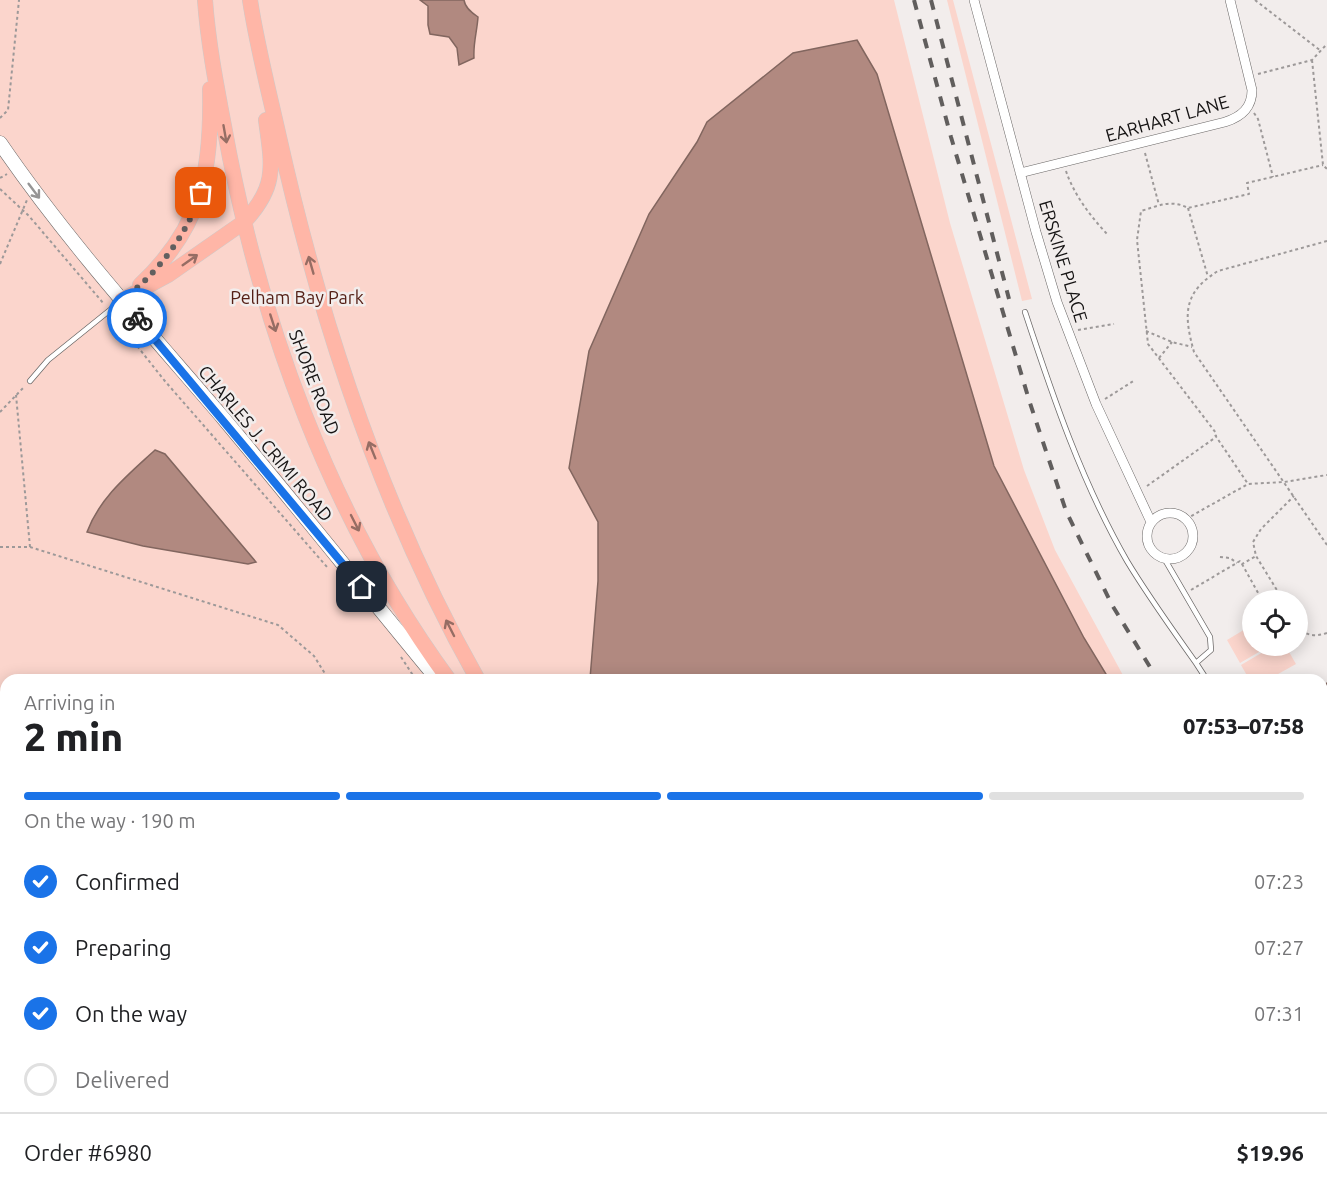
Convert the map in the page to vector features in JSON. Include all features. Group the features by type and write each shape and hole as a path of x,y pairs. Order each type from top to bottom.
{"main road":[{"name":"SHORE ROAD","path":"205,0 208,35 228,148 244,222 280,347 308,422 332,476 388,587 445,674"},
{"name":"SHORE ROAD","path":"250,0 256,37 297,214 350,390 418,560 475,674"},
{"path":"122,300 147,279 167,256 186,228 201,193 210,142 208,35"},
{"path":"122,300 168,275 244,222 263,198 271,172 256,37"},
{"name":"CHARLES J. CRIMI ROAD","path":"0,143 32,189 122,300 258,460 433,674"}],"street":[{"name":"ERSKINE PLACE","path":"974,0 1047,269 1068,331 1096,404 1151,522 1147,535 1148,542 1155,554 1164,558"},
{"name":"EARHART LANE","path":"1020,173 1238,117 1249,104 1252,90 1230,0"},
{"path":"1151,522 1168,512 1181,515 1190,524 1193,536 1190,548 1180,557 1164,558"}],"lane":[{"path":"30,381 48,360 122,300"},
{"path":"1025,312 1077,459 1104,518 1127,561 1203,674"},
{"path":"1164,558 1208,632 1211,644 1208,653 1196,663"}],"path":[{"path":"0,118 7,112 9,105 20,0"},
{"path":"1255,0 1321,51"},
{"path":"1249,76 1312,60 1327,44"},
{"path":"1312,60 1323,165 1327,169"},
{"path":"1249,104 1258,119 1274,177"},
{"path":"1142,143 1159,205"},
{"path":"1064,163 1070,183 1094,219 1108,235"},
{"path":"1248,484 1215,436 1216,433 1148,344 1137,240 1141,211 1168,202 1181,204 1188,208 1249,194 1247,183 1323,165"},
{"path":"0,189 22,209 109,310 164,380 327,567"},
{"path":"0,264 32,189"},
{"path":"1188,208 1208,277"},
{"path":"1327,242 1218,271 1208,277 1196,291 1188,311 1187,329 1194,352 1327,545"},
{"path":"1068,331 1114,324"},
{"path":"1146,331 1172,342 1193,347"},
{"path":"1159,358 1172,342"},
{"path":"1096,404 1135,380"},
{"path":"0,412 30,381"},
{"path":"16,396 30,547"},
{"path":"1137,493 1215,436"},
{"path":"1186,519 1248,484 1284,482 1327,475"},
{"path":"1277,590 1256,556 1253,542 1261,529 1294,496"},
{"path":"0,547 30,547 278,625 315,656 325,674"},
{"path":"1220,556 1230,558 1236,563"},
{"path":"1242,564 1256,556"},
{"path":"1185,594 1240,561 1256,590"},
{"path":"1308,634 1314,636 1327,633"},
{"path":"399,654 412,674"}],"green space":[{"name":"Pelham Bay Park","path":"0,0 894,0 950,223 1024,470 1055,550 1122,674 0,674"},
{"path":"947,0 953,0 1032,299 1022,301"},
{"path":"1242,631 1242,656 1252,656 1240,663 1227,640"},
{"path":"1256,656 1291,656 1296,664 1278,674 1246,674 1241,665"}],"shaded area":[{"path":"420,0 464,0 467,8 478,17 474,58 459,65 457,48 449,37 430,34 428,6"},
{"path":"857,40 877,74 994,466 1084,638 1106,674 590,674 598,581 598,522 569,468 589,351 649,214 697,142 707,122 793,53"},
{"path":"155,450 165,454 256,562 248,564 143,546 87,532 107,497"}],"railway":[{"path":"914,0 951,137 1029,400 1066,511 1112,605 1154,674"},
{"path":"931,0 1009,299"}],"way so far":[{"path":"137,318 122,300 147,279 167,256 186,228 201,193"}],"route":[{"path":"137,318 362,587"}]}
